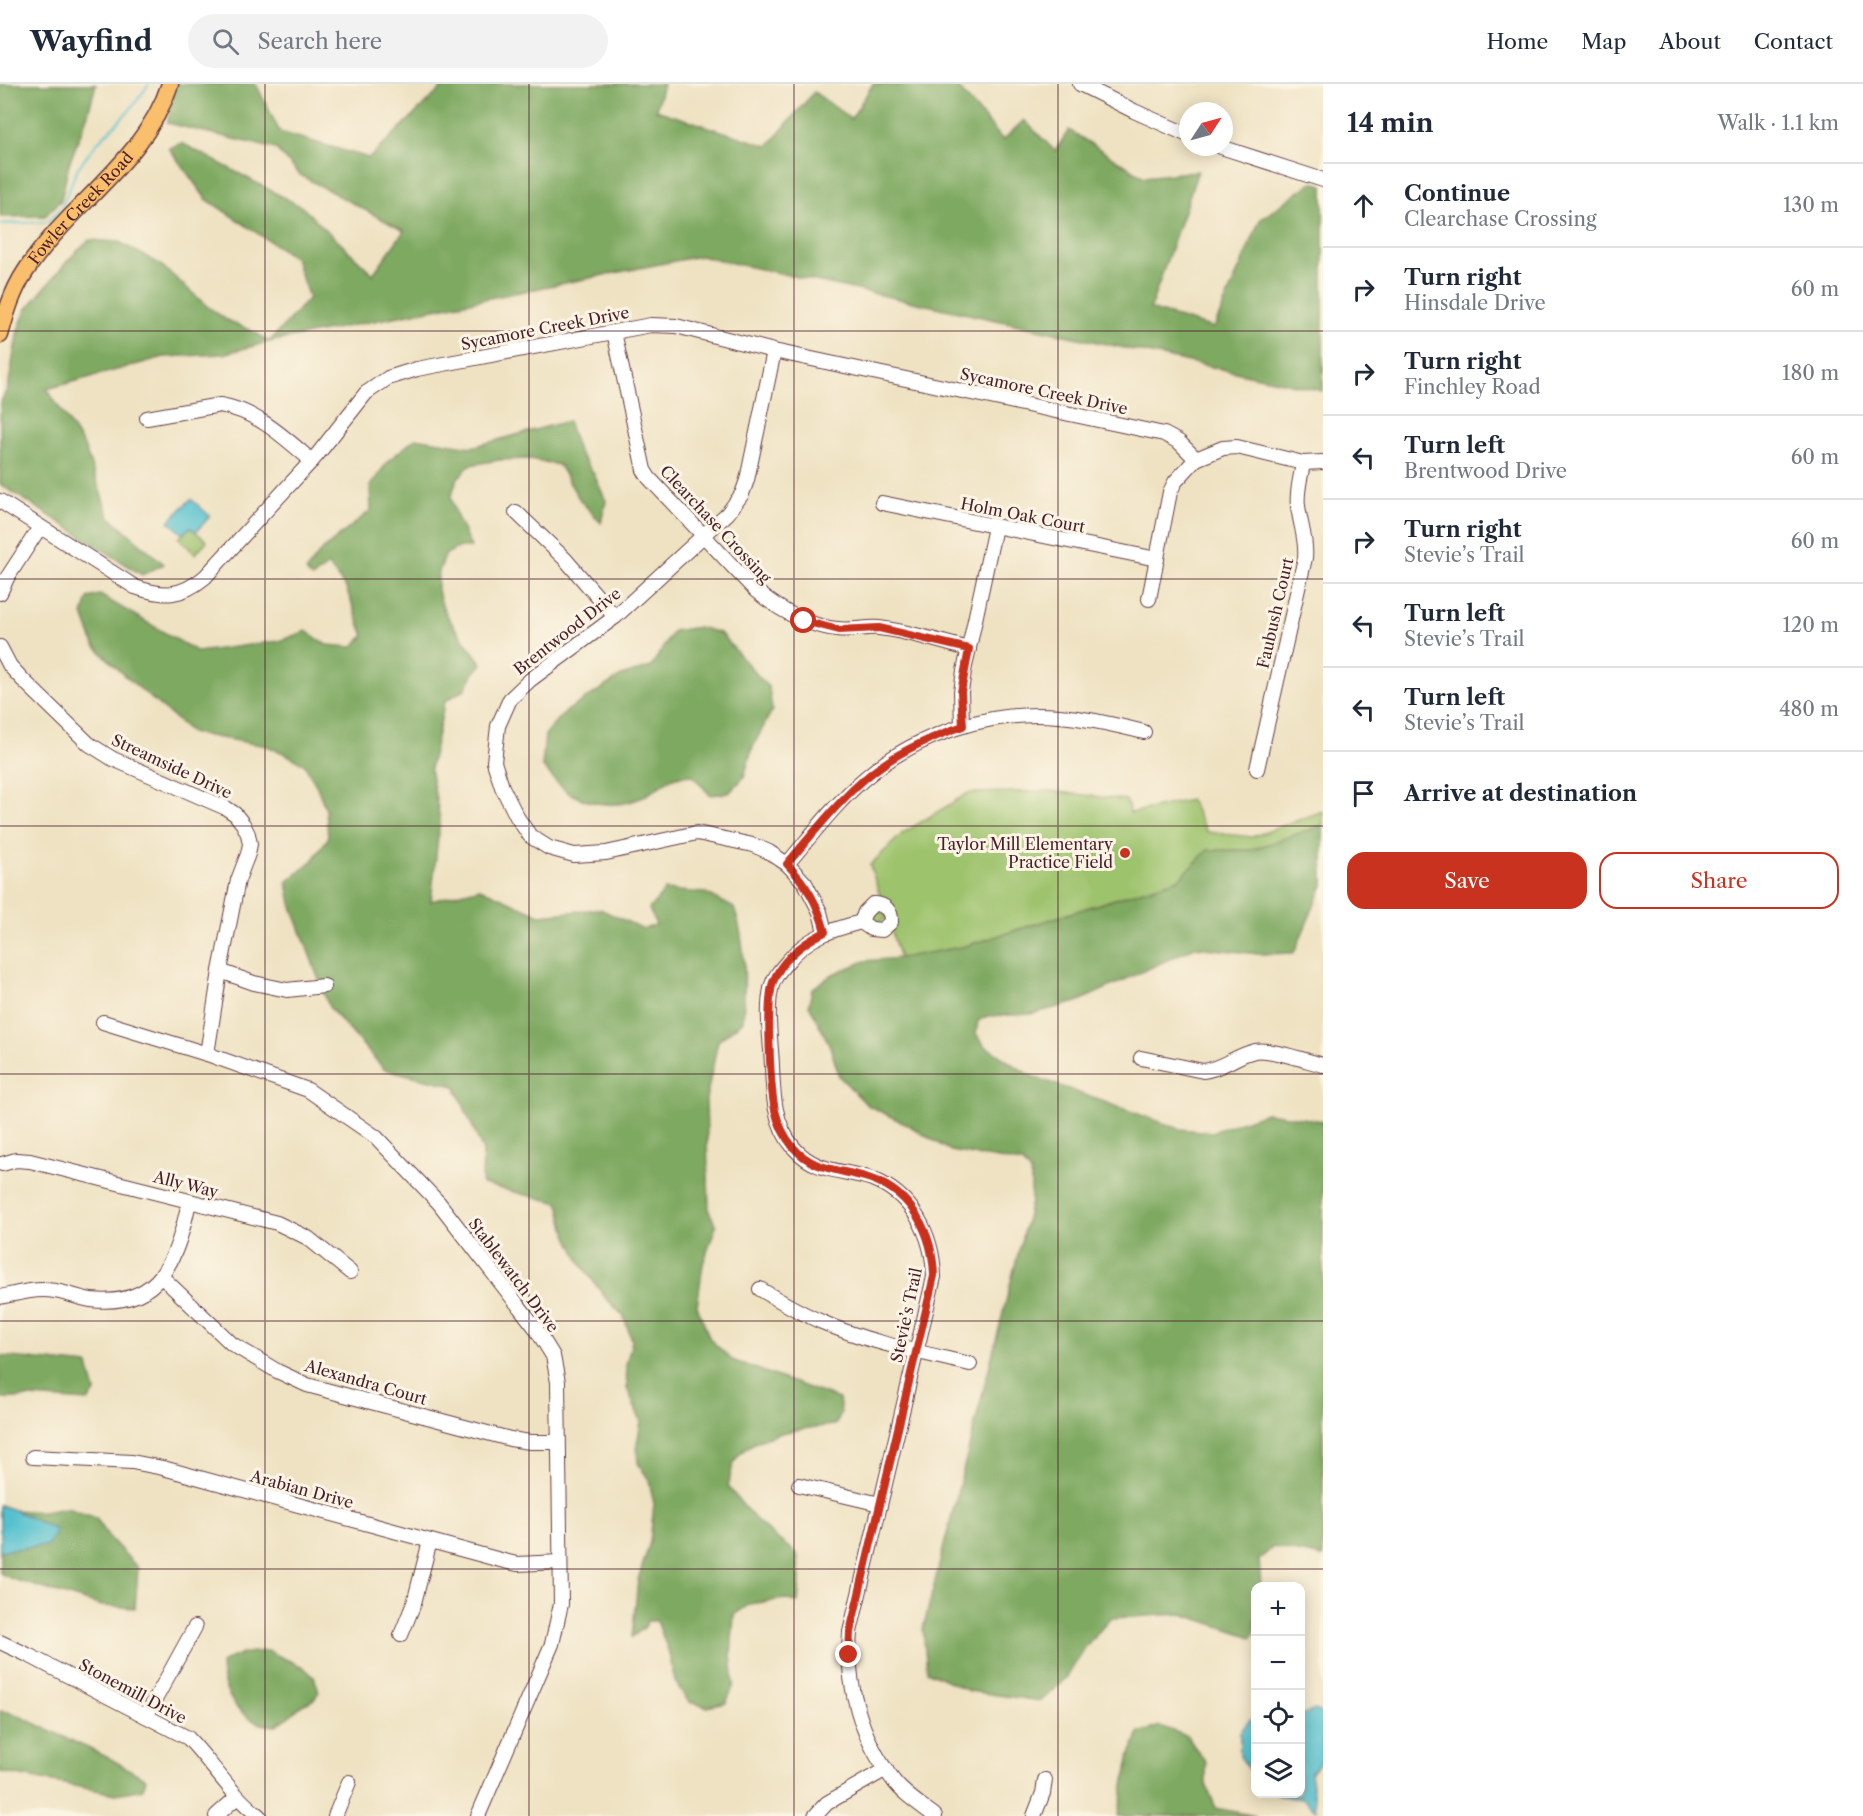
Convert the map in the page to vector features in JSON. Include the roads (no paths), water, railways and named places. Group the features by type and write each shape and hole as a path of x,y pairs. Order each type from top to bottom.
{"main road":[{"name":"Fowler Creek Road","path":"0,335 8,306 25,272 56,233 138,144 158,115 170,84"}],"street":[{"path":"1080,84 1179,131"},
{"path":"1233,151 1323,180"},
{"name":"Sycamore Creek Drive","path":"0,501 135,587 156,594 185,591 205,577 312,461 366,393 388,378 417,369 651,325 676,326 774,351 1164,434 1179,442 1196,459"},
{"name":"Clearchase Crossing","path":"614,332 644,470 754,590 773,605 804,621 839,630 879,628 969,649"},
{"name":"Brentwood Drive","path":"774,351 747,480 742,494 728,513 615,617 530,680 510,699 498,726 495,762 502,787 517,817 530,836 549,848 574,855 606,853 697,833 753,845 787,864 805,883 820,912 825,932"},
{"path":"147,418 220,405 230,407 244,411 278,432 312,461"},
{"path":"1149,599 1170,492 1175,482 1196,459 1214,450 1237,447 1303,463 1323,462"},
{"name":"Faubush Court","path":"1257,769 1305,558 1305,539 1299,515 1298,495 1303,463"},
{"name":"Holm Oak Court","path":"882,503 1157,559"},
{"path":"516,512 565,559 615,617"},
{"path":"0,593 40,527"},
{"path":"963,726 961,692 995,527"},
{"name":"Streamside Drive","path":"0,647 18,676 95,748 113,759 226,808 243,824 248,834 249,849 238,880 207,1054"},
{"path":"787,864 847,795 877,769 908,749 963,726 1022,715 1057,715 1144,732"},
{"name":"Stevie’s Trail","path":"861,922 825,932 796,950 778,973 771,990 769,1010 773,1100 788,1140 794,1148 809,1161 827,1170 871,1179 903,1199 919,1219 931,1248 934,1276 850,1632 849,1655 856,1705 873,1749 894,1781 935,1816"},
{"path":"220,971 254,983 287,990 324,986"},
{"name":"Stablewatch Drive","path":"103,1022 207,1054 308,1090 376,1137 439,1203 535,1326 553,1356 558,1382 561,1604 552,1644 478,1816"},
{"path":"1141,1058 1203,1071 1212,1070 1248,1053 1263,1050 1323,1065"},
{"name":"Ally Way","path":"2,1164 16,1160 30,1161 277,1222 324,1249 350,1272"},
{"path":"0,1297 39,1290 108,1301 128,1297 144,1290 162,1277 172,1261 180,1240 189,1202"},
{"name":"Alexandra Court","path":"162,1277 232,1344 277,1371 307,1385 510,1439 558,1442"},
{"path":"760,1289 795,1310 824,1323 916,1351 970,1364"},
{"name":"Arabian Drive","path":"33,1457 132,1462 517,1564 560,1562"},
{"path":"799,1485 880,1504"},
{"path":"401,1635 414,1603 430,1541"},
{"path":"146,1716 195,1627"},
{"name":"Stonemill Drive","path":"0,1642 188,1738 207,1758 237,1797 260,1816"},
{"path":"815,1816 827,1803 886,1769"},
{"path":"1034,1816 1043,1793 1045,1780"},
{"path":"334,1816 349,1782"},
{"path":"216,1816 237,1797"}],"water":[{"path":"191,499 210,516 196,532 190,527 183,534 169,521"},
{"path":"0,1505 56,1530 48,1545 0,1551"},
{"path":"1315,1710 1323,1714 1323,1760 1310,1773 1316,1810 1303,1799 1295,1798 1305,1798 1305,1714"},
{"path":"1251,1719 1251,1773 1240,1756 1240,1732"}],"waterway":[{"path":"0,224 48,222 62,207 77,169 98,142 129,111 149,84"}],"place":[{"name":"Taylor Mill Elementary Practice Field","path":"1125,853"}]}
